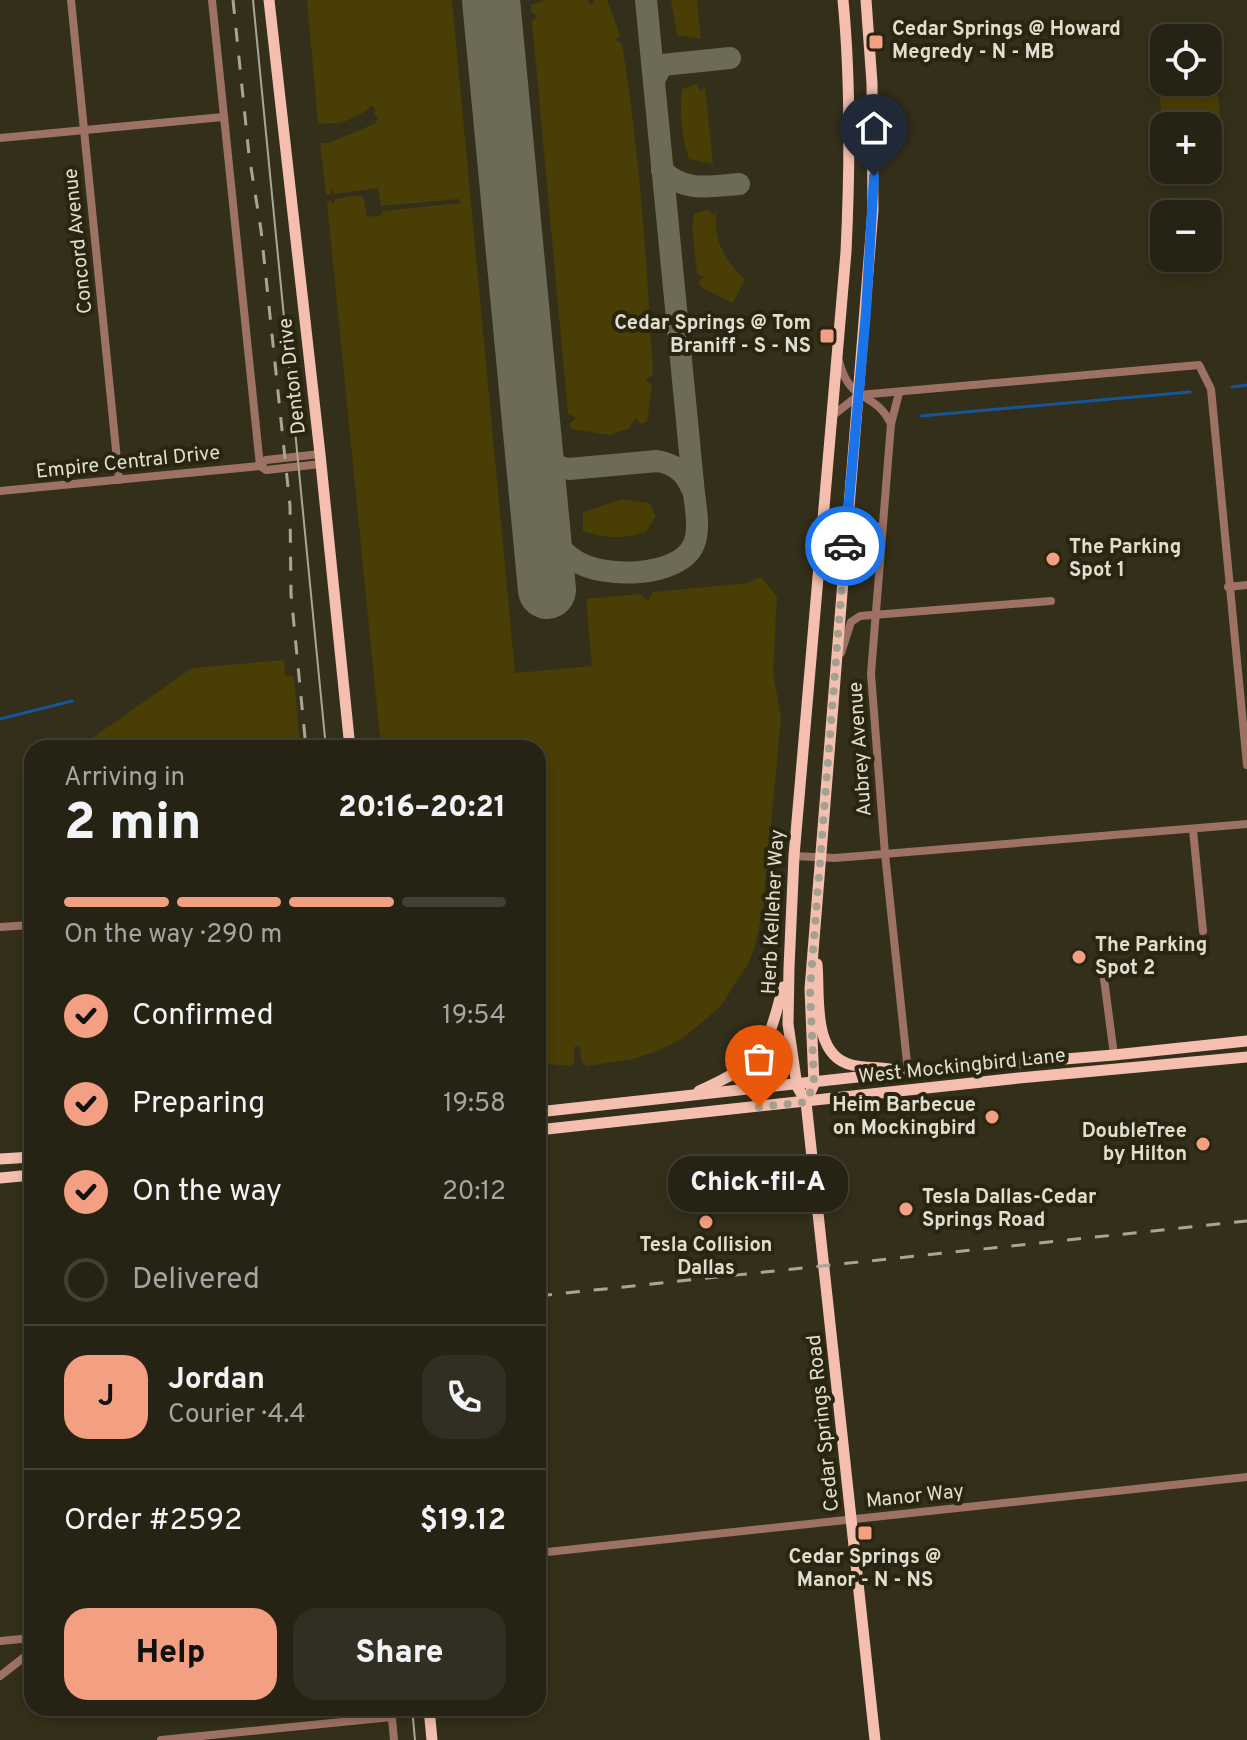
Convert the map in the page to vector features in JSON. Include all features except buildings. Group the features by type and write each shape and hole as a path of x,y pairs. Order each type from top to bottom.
{"main road":[{"name":"Denton Drive","path":"269,0 349,740"},
{"name":"Herb Kelleher Way","path":"806,1102 797,1086 788,1024 789,968 794,856 838,356 849,175 843,0"},
{"name":"Herb Kelleher Way","path":"806,1102 814,1084 810,1015 812,953 859,395 874,176 866,0"},
{"path":"812,953 817,963 820,1024 829,1048 841,1060 852,1065 888,1067 905,1072"},
{"path":"690,1096 739,1072 761,1051 770,1037 789,968"},
{"name":"West Mockingbird Lane","path":"546,1111 905,1072 1247,1041"},
{"path":"1114,1055 1116,1069"},
{"name":"West Mockingbird Lane","path":"546,1129 1019,1078 1247,1057"},
{"path":"1018,1064 1019,1078"},
{"name":"Cedar Springs Road","path":"806,1102 875,1740"},
{"path":"0,1159 24,1158"},
{"path":"0,1178 24,1176"},
{"path":"430,1716 432,1740"}],"street":[{"name":"Concord Avenue","path":"71,0 119,480"},
{"path":"212,0 260,466"},
{"path":"0,138 223,117"},
{"path":"838,356 843,376 859,395 881,407 891,424"},
{"path":"832,416 859,395 1199,365 1211,389 1247,765"},
{"name":"Aubrey Avenue","path":"899,393 891,424 871,674 905,1072"},
{"name":"Empire Central Drive","path":"0,491 260,466 266,470 321,459"},
{"path":"843,566 851,538 859,530 882,527"},
{"path":"1228,587 1247,585"},
{"path":"834,677 851,622 860,616 1051,601"},
{"path":"794,856 885,854 1247,824"},
{"path":"1193,830 1203,931"},
{"path":"0,927 24,926"},
{"path":"1104,979 1114,1055"},
{"name":"Manor Way","path":"546,1552 1247,1477"},
{"path":"0,1641 24,1639"},
{"path":"0,1676 24,1657"},
{"path":"161,1740 366,1716"},
{"path":"392,1716 394,1740"}],"shaded area":[{"path":"307,0 452,0 515,673 592,666 586,599 640,594 648,601 653,592 748,583 761,577 777,597 773,672 781,719 763,908 756,943 748,964 720,1007 683,1038 658,1051 633,1059 587,1066 582,1062 580,1046 574,1047 571,1066 546,1064 546,740 380,740 327,202 331,200 333,205 335,199 360,195 364,199 367,217 382,215 382,211 461,203 459,199 381,206 378,188 334,194 332,189 331,195 326,194 320,143 329,143 376,123 378,118 372,105 347,120 318,123"},
{"path":"546,0 587,0 592,5 595,0 607,0 620,35 615,40 622,44 642,209 653,374 645,380 652,385 647,422 641,424 635,418 630,428 610,435 571,429 569,424 576,418 568,414 532,21 538,16 531,12 531,5"},
{"path":"671,0 697,0 701,39 677,35"},
{"path":"696,84 701,91 705,86 713,164 689,159 685,143 681,116 682,89"},
{"path":"1160,96 1218,96 1220,112 1161,112"},
{"path":"708,209 714,216 717,209 716,229 721,248 731,265 745,279 733,303 704,289 698,282 704,277 697,274 692,225 694,214"},
{"path":"622,499 649,503 656,516 646,532 615,537 583,531 583,512"},
{"path":"284,660 285,675 294,677 299,740 89,740 192,668"}],"waterway":[{"path":"1232,387 1247,385"},
{"path":"921,416 1190,392"},
{"path":"0,719 72,701"}],"taxiway":[{"path":"540,513 550,534 564,552 588,567 604,571 640,572 673,564 686,555 696,537 646,0"},
{"path":"654,80 662,65 730,58"},
{"path":"662,170 689,185 739,184"},
{"path":"532,430 544,456 561,467 569,469 657,461 679,470 692,489"}],"runway":[{"path":"491,0 547,590"}],"tram line":[{"path":"253,0 325,740"},
{"path":"413,1716 415,1740"}],"railway":[{"path":"233,0 290,506 291,594 305,740"},
{"path":"546,1295 1247,1221"}],"way so far":[{"path":"759,1107 806,1102 814,1084 810,989 845,546"}],"place":[{"name":"Cedar Springs @ Howard Megredy - N - MB","path":"876,42"},
{"name":"Cedar Springs @ Tom Braniff - S - NS","path":"827,336"},
{"name":"The Parking Spot 1","path":"1053,559"},
{"name":"The Parking Spot 2","path":"1079,957"},
{"name":"Chick-fil-A","path":"759,1107"},
{"name":"Heim Barbecue on Mockingbird","path":"992,1117"},
{"name":"DoubleTree by Hilton","path":"1203,1144"},
{"name":"Tesla Dallas-Cedar Springs Road","path":"906,1209"},
{"name":"Tesla Collision Dallas","path":"706,1222"},
{"name":"Cedar Springs @ Manor - N - NS","path":"865,1533"}],"route":[{"path":"845,546 866,312 874,176"}]}
